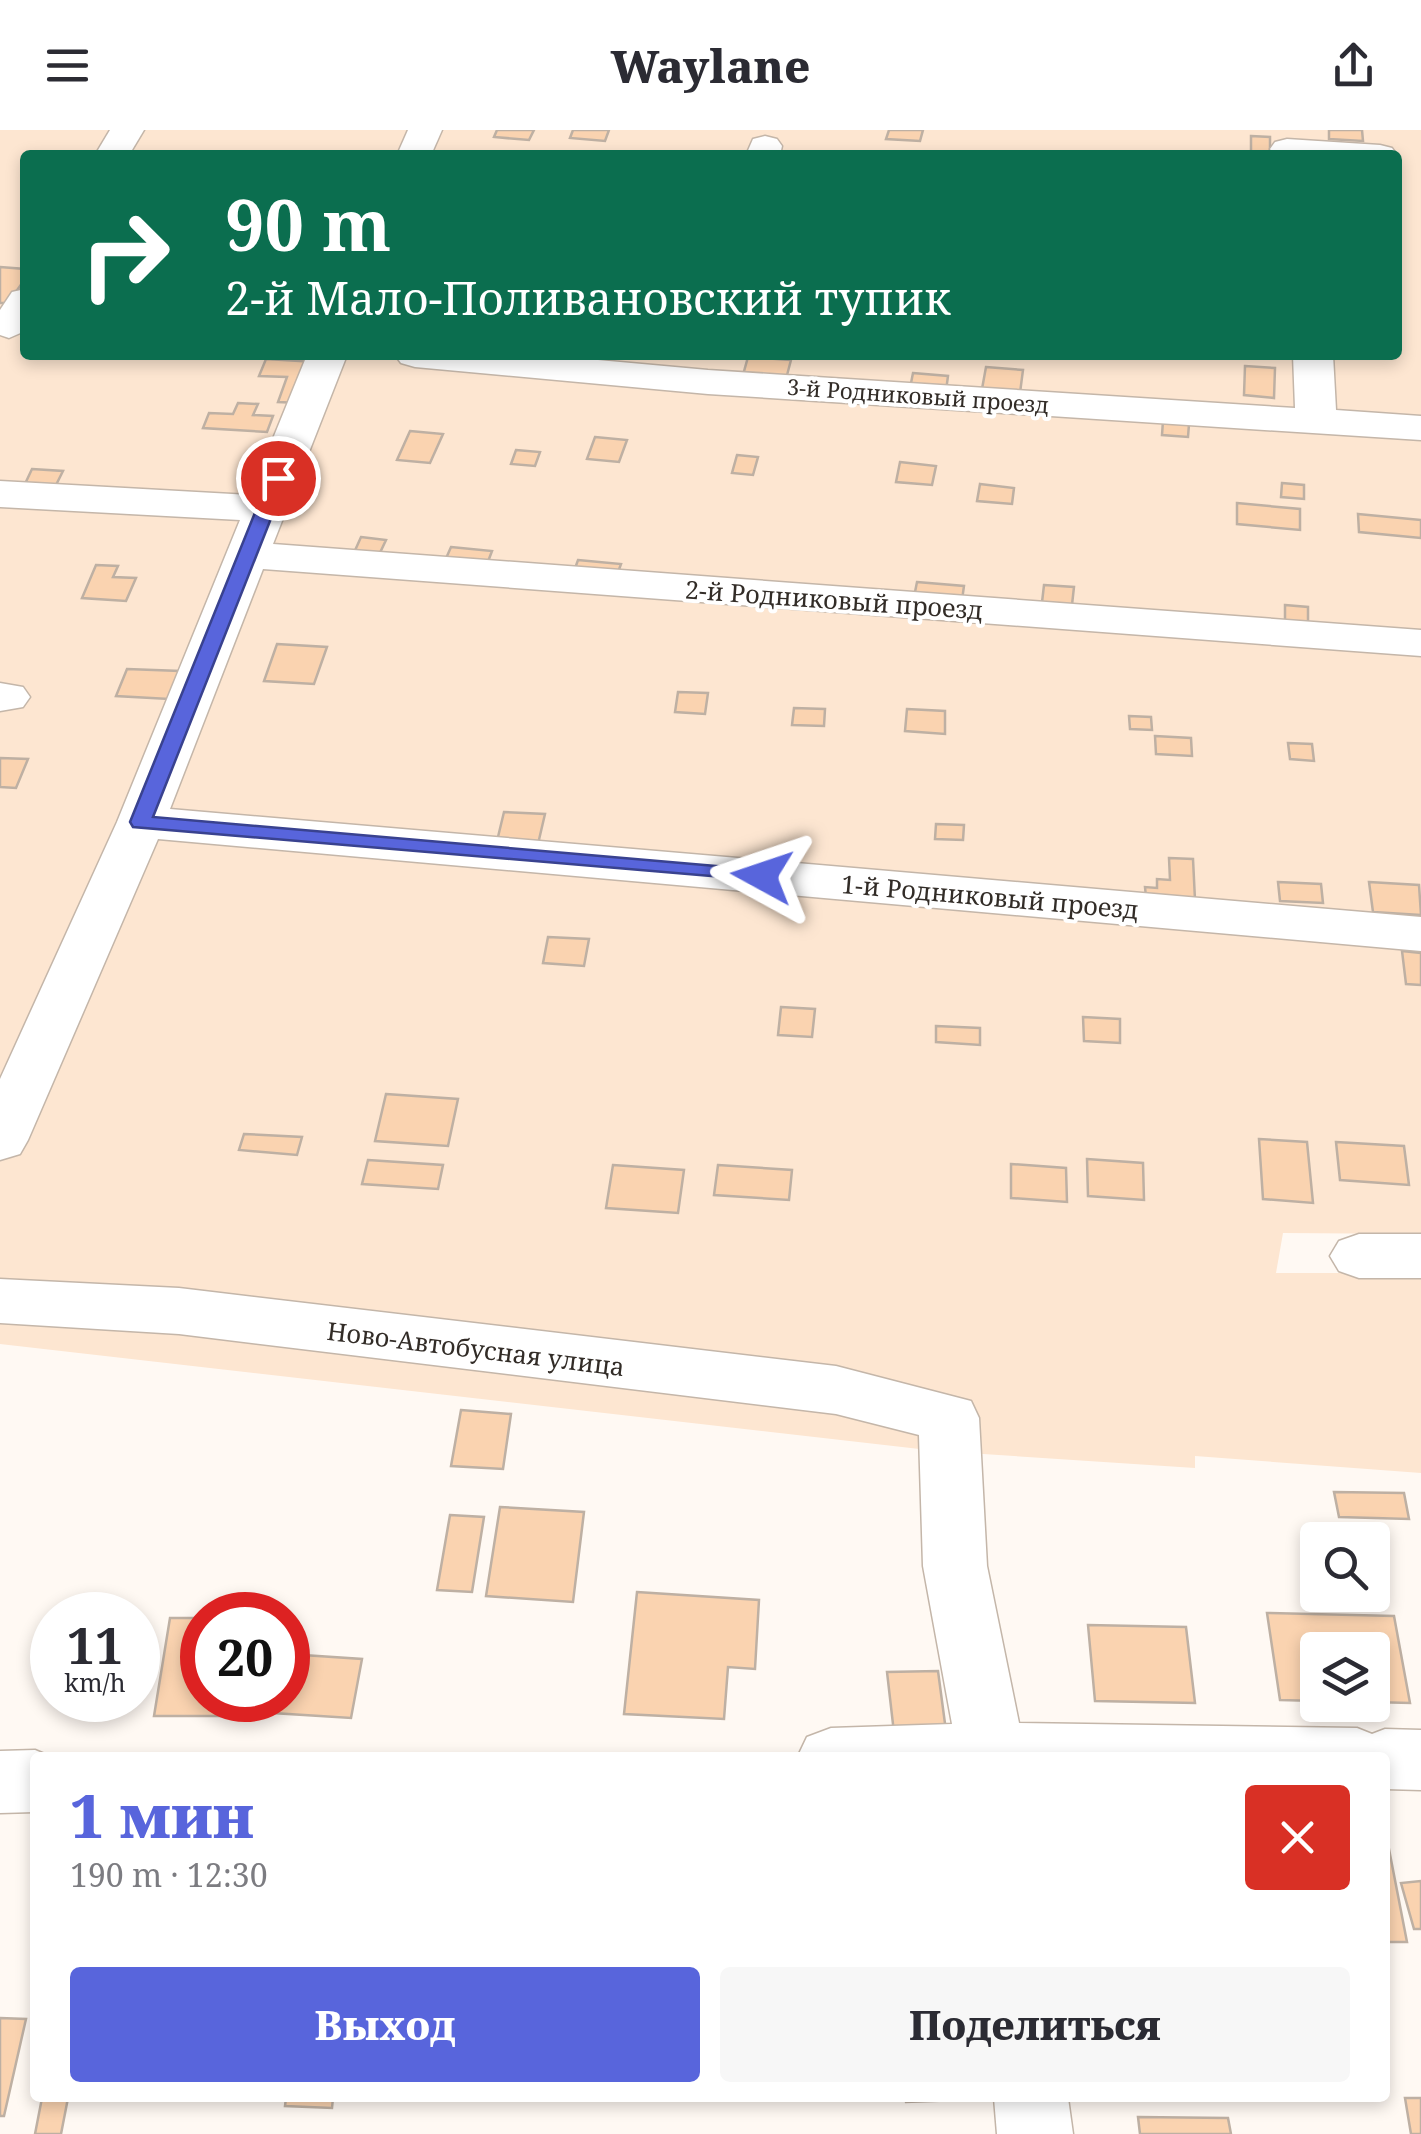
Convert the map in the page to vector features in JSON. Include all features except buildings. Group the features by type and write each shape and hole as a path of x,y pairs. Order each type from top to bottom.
{"street":[{"path":"1286,145 1336,150"},
{"path":"0,1140 140,822 325,360"},
{"name":"3-й Родниковый проезд","path":"529,360 712,368 968,398 1421,428"},
{"path":"968,360 968,398"},
{"path":"1313,360 1316,421"},
{"path":"0,494 266,509"},
{"name":"2-й Родниковый проезд","path":"247,555 1421,643"},
{"name":"1-й Родниковый проезд","path":"140,822 1421,934"},
{"path":"1358,1256 1421,1256"},
{"name":"Ново-Автобусная улица","path":"0,1300 179,1312 836,1390 949,1418 955,1566 990,1752"},
{"path":"1390,1758 1421,1760"},
{"path":"0,1782 30,1781"},
{"path":"1031,2102 1035,2134"}],"shaded area":[{"path":"0,130 1421,130 1421,1234 1283,1233 1276,1273 1421,1273 1421,1473 1195,1456 1195,1468 937,1451 0,1344"}],"route":[{"path":"278,478 140,822 762,876"}]}
